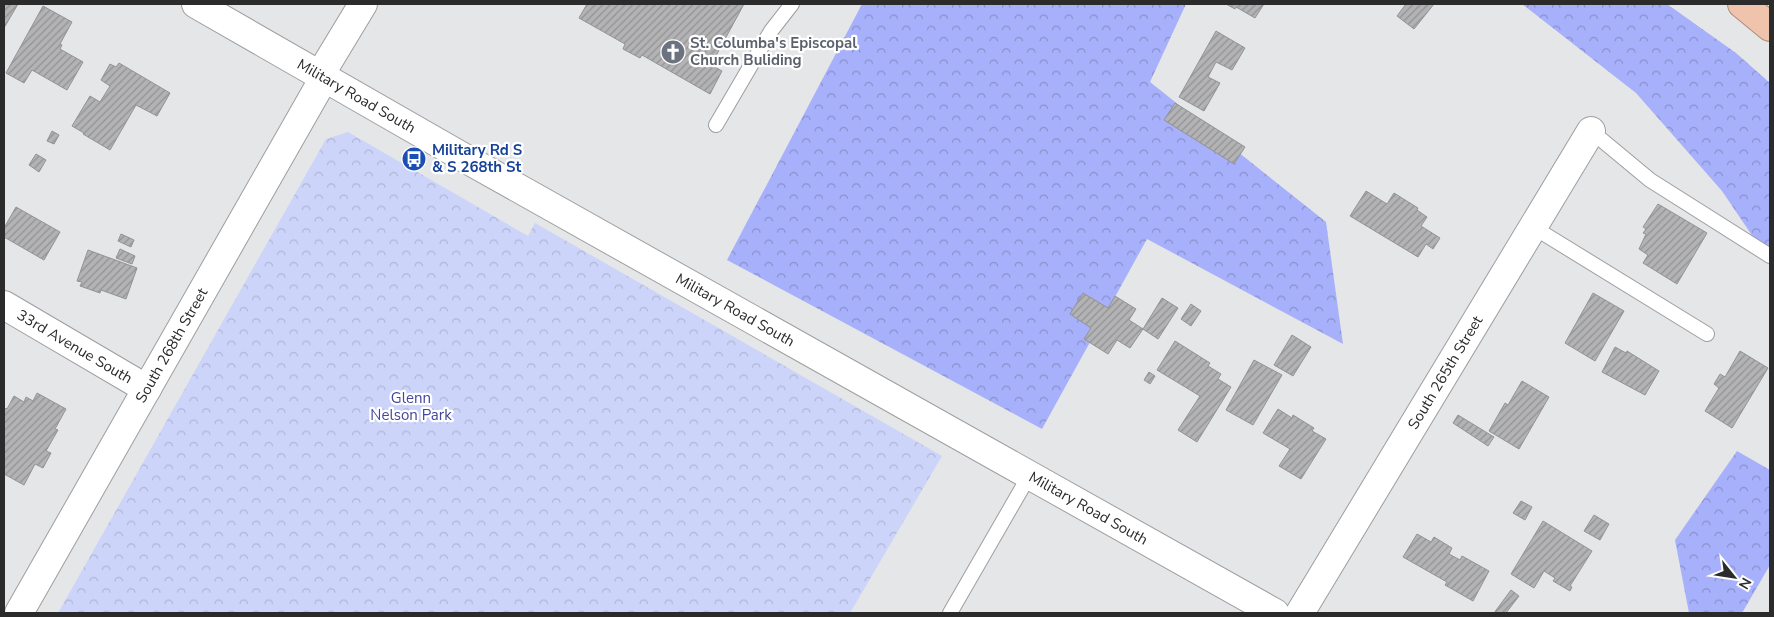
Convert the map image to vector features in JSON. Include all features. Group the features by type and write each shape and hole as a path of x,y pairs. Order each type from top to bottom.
{"highway":[{"path":"1742,4 1770,27"}],"street":[{"name":"Military Road South","path":"196,4 1029,476 1275,613"},
{"name":"South 268th Street","path":"19,613 363,4"},
{"name":"South 265th Street","path":"1300,613 1591,131"},
{"name":"33rd Avenue South","path":"4,305 147,389"}],"lane":[{"path":"716,125 771,31 792,4"},
{"path":"1591,131 1650,180 1770,256"},
{"path":"1534,227 1707,334"},
{"path":"950,613 1029,476"}],"green space":[{"path":"862,4 1186,4 1150,82 1326,222 1343,344 1147,239 1042,429 727,260"},
{"path":"1522,4 1667,4 1736,53 1770,83 1770,262 1722,191 1636,93"},
{"name":"Glenn Nelson Park","path":"348,132 528,236 535,223 942,456 850,613 58,613 326,139"},
{"path":"1737,451 1770,470 1770,565 1742,613 1689,613 1675,540"}],"building":[{"path":"4,4 18,4 4,28"},
{"name":"St. Columba's Episcopal Church Buliding","path":"587,4 744,4 711,65 722,71 710,94 642,55 640,58 623,49 625,44 579,18"},
{"path":"1226,4 1264,4 1255,18 1236,7 1235,9"},
{"path":"1406,4 1434,4 1414,29 1397,16"},
{"path":"43,6 72,22 60,44 62,45 60,49 83,62 67,90 32,70 24,83 6,73"},
{"path":"1216,31 1245,48 1232,70 1216,62 1208,77 1220,83 1204,111 1179,97"},
{"path":"119,63 170,93 157,116 136,105 110,150 72,126 90,96 100,102 110,86 101,80 110,64 116,67"},
{"path":"1175,103 1245,147 1234,164 1164,120"},
{"path":"52,131 59,135 54,144 47,141"},
{"path":"36,154 46,160 39,172 29,165"},
{"path":"1366,191 1387,204 1394,193 1418,208 1417,210 1427,217 1421,226 1440,238 1433,249 1426,244 1418,257 1350,216"},
{"path":"1658,204 1707,233 1677,284 1643,263 1648,255 1639,249 1646,234 1643,233 1646,229 1643,227"},
{"path":"16,207 60,232 44,260 4,237 4,228"},
{"path":"121,234 134,240 131,247 118,241"},
{"path":"120,249 135,256 132,264 116,258"},
{"path":"88,250 137,268 126,299 101,290 100,293 80,286 82,282 77,281"},
{"path":"1083,293 1108,308 1115,296 1136,309 1129,320 1143,329 1130,348 1117,340 1108,354 1084,339 1091,328 1070,314"},
{"path":"1593,293 1624,311 1595,361 1565,343"},
{"path":"1162,298 1178,308 1158,339 1143,329"},
{"path":"1191,304 1201,311 1191,326 1181,319"},
{"path":"1292,335 1311,347 1293,376 1274,365"},
{"path":"1175,341 1210,363 1208,366 1221,374 1218,379 1231,387 1197,442 1178,430 1200,396 1157,370"},
{"path":"1615,347 1626,353 1627,351 1659,371 1645,395 1602,372"},
{"path":"1740,351 1768,368 1732,428 1705,411 1719,388 1714,384 1720,374 1725,377"},
{"path":"1254,360 1282,375 1253,425 1226,410"},
{"path":"1149,372 1155,376 1150,384 1144,380"},
{"path":"1522,381 1549,397 1519,449 1489,431 1505,403 1508,405"},
{"path":"37,393 66,409 55,429 58,430 46,451 51,453 43,468 35,464 24,485 4,474 4,411 14,396 24,402 26,397 33,401"},
{"path":"1278,409 1292,418 1293,415 1314,428 1312,431 1326,439 1301,479 1279,466 1290,449 1263,433"},
{"path":"1458,415 1494,437 1488,446 1453,423"},
{"path":"1521,501 1532,507 1525,520 1513,513"},
{"path":"1594,515 1609,524 1600,540 1584,531"},
{"path":"1543,521 1592,551 1570,586 1572,587 1570,591 1553,581 1555,578 1544,571 1534,588 1511,574"},
{"path":"1417,534 1431,542 1434,537 1452,548 1449,554 1460,560 1462,556 1489,571 1473,601 1445,585 1447,582 1403,557"},
{"path":"1511,590 1519,596 1506,613 1494,613"}],"place":[{"name":"St. Columba's Episcopal Church Buliding","path":"673,52"},
{"name":"Military Rd S & S 268th St","path":"414,159"}]}
